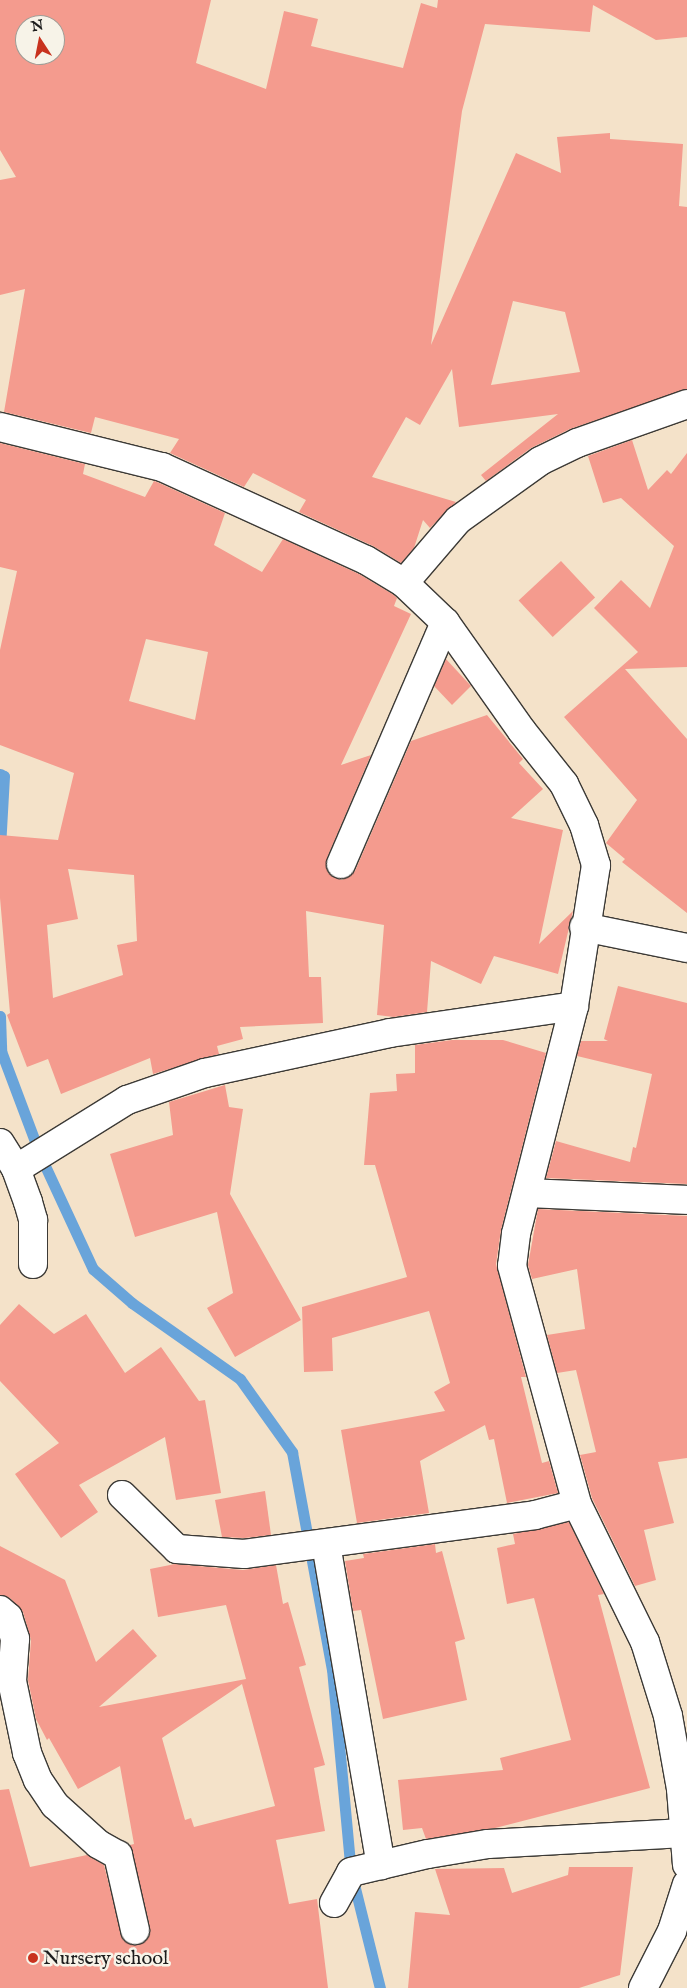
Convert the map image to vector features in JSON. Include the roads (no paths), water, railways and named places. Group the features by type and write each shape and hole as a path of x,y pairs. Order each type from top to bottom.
{"street":[{"path":"404,583 458,520 540,461 577,443 687,404"},
{"path":"0,427 162,467 366,560 404,583 445,622 522,731 564,784 584,824 596,864 584,928 574,1006 529,1193 516,1234 512,1266 577,1504 645,1642 668,1716 681,1789 687,1865"},
{"path":"341,864 445,622"},
{"path":"584,928 687,948"},
{"path":"16,1169 127,1100 205,1074 390,1033 574,1006"},
{"path":"0,1144 16,1169 33,1220 33,1264"},
{"path":"529,1193 687,1200"},
{"path":"122,1495 176,1549 244,1554 535,1515 577,1504"},
{"path":"326,1544 381,1865"},
{"path":"0,1610 8,1617 15,1639 12,1681 28,1753 38,1780 55,1805 98,1844 118,1855 135,1930"},
{"path":"334,1903 351,1872 381,1865 488,1844 684,1833"},
{"path":"644,1988 672,1931 687,1884"}],"waterway":[{"path":"0,774 4,776 0,848"},
{"path":"0,1016 1,1051 40,1155 93,1269 132,1303 240,1379 292,1452 332,1669 351,1872 380,1988"}],"place":[{"name":"Nursery school","path":"33,1958"}]}
